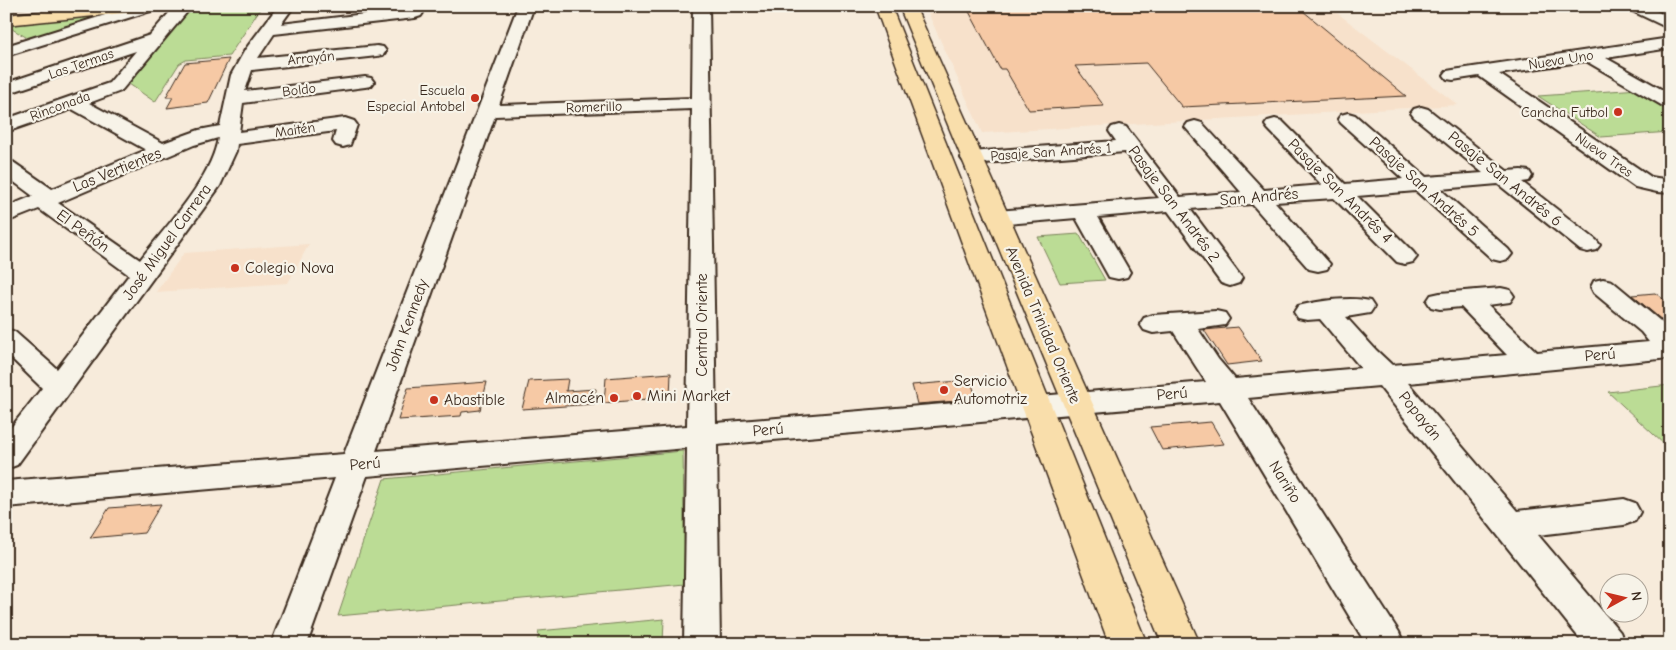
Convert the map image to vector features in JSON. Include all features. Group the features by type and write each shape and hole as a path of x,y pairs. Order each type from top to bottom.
{"main road":[{"path":"6,20 144,6"},
{"name":"Avenida Trinidad Oriente","path":"883,6 1128,644"},
{"name":"Avenida Trinidad Oriente","path":"906,6 1181,644"}],"street":[{"path":"6,51 150,6"},
{"path":"157,38 184,6"},
{"name":"José Miguel Carrera","path":"6,457 212,181 223,160 234,98 245,65 286,6"},
{"name":"John Kennedy","path":"289,644 526,6"},
{"name":"Central Oriente","path":"701,6 702,644"},
{"path":"1634,6 1670,24"},
{"path":"268,30 415,13"},
{"name":"Arrayán","path":"245,65 370,51 380,18"},
{"name":"Rinconada","path":"6,126 115,87 157,38"},
{"name":"Las Termas","path":"6,89 157,38"},
{"name":"Nueva Uno","path":"1453,75 1670,43"},
{"path":"1589,56 1670,102"},
{"name":"Nueva Tres","path":"1483,72 1639,179 1661,186"},
{"name":"Boldo","path":"234,98 365,82"},
{"path":"74,102 162,151"},
{"name":"Romerillo","path":"486,111 702,103"},
{"name":"Pasaje San Andrés 6","path":"1421,113 1512,176 1588,245"},
{"name":"Pasaje San Andrés 5","path":"1348,119 1500,254"},
{"name":"Maitén","path":"228,134 346,124 343,140"},
{"name":"Pasaje San Andrés 4","path":"1275,125 1405,257"},
{"path":"1196,127 1318,264"},
{"name":"Las Vertientes","path":"6,215 196,137 228,134"},
{"name":"Pasaje San Andrés 1","path":"971,158 1125,139"},
{"name":"Pasaje San Andrés 2","path":"1125,139 1230,278"},
{"name":"El Peñón","path":"6,166 40,189 48,206 143,274"},
{"name":"San Andrés","path":"997,218 1512,176"},
{"path":"1083,211 1118,272"},
{"path":"1606,287 1650,326 1670,348"},
{"path":"1440,301 1501,296"},
{"path":"1467,298 1530,361"},
{"name":"Popayán","path":"1361,307 1316,311 1386,375 1607,644"},
{"path":"1153,324 1216,319"},
{"name":"Nariño","path":"1181,322 1208,366 1227,389 1386,644"},
{"path":"6,338 59,387"},
{"name":"Perú","path":"6,494 1077,404 1670,348"},
{"path":"1510,525 1624,512"}],"shaded area":[{"path":"925,6 1328,6 1458,105 982,133"},
{"name":"Colegio Nova","path":"309,244 288,283 156,292 184,253"}],"green space":[{"path":"262,6 229,56 186,60 179,64 155,102 129,84 191,7"},
{"path":"117,13 31,40 12,29 6,31 6,26 11,23"},
{"path":"1639,89 1670,106 1670,132 1601,137 1538,96"},
{"path":"1079,234 1105,280 1060,283 1038,237"},
{"path":"1670,385 1670,447 1667,447 1608,392"},
{"path":"683,451 685,584 338,616 384,479"},
{"path":"664,619 663,644 537,644 539,631"}],"building":[{"path":"966,6 1297,6 1406,96 1182,107 1146,63 1075,66 1104,106 1029,110 1005,69 1000,69"},
{"path":"229,59 208,103 167,108 173,97 166,97 185,63"},
{"path":"1655,293 1670,304 1670,327 1632,295"},
{"path":"1238,327 1262,361 1227,365 1204,330"},
{"path":"671,373 670,397 604,403 606,378"},
{"path":"568,379 566,391 596,389 594,404 522,409 529,381"},
{"name":"Servicio Automotriz","path":"971,380 975,395 971,400 917,404 912,385"},
{"path":"487,382 480,410 462,412 461,416 398,420 408,388"},
{"path":"1211,422 1224,444 1162,450 1150,427"},
{"path":"161,504 144,533 90,538 109,508"}],"railway":[{"path":"6,9 35,6"}],"place":[{"name":"Escuela Especial Antobel","path":"475,98"},
{"name":"Cancha Futbol","path":"1618,112"},
{"name":"Colegio Nova","path":"235,268"},
{"name":"Servicio Automotriz","path":"944,390"},
{"name":"Mini Market","path":"637,396"},
{"name":"Almacén","path":"614,398"},
{"name":"Abastible","path":"434,400"}]}
